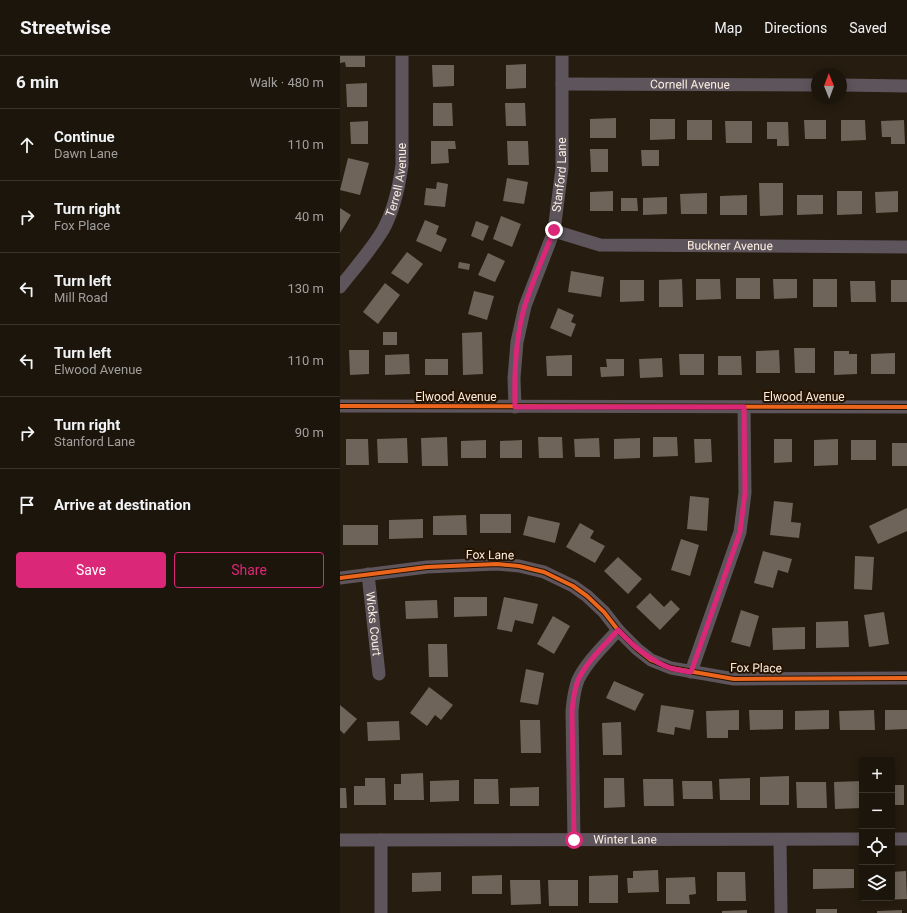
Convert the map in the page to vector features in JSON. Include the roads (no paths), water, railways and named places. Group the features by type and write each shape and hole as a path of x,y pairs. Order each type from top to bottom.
{"street":[{"name":"Terrell Avenue","path":"340,287 366,255 379,236 393,209 402,165 402,56"},
{"name":"Stanford Lane","path":"515,407 514,378 517,342 524,306 554,230 562,168 562,56"},
{"name":"Cornell Avenue","path":"562,84 811,85"},
{"path":"847,85 907,86"},
{"name":"Buckner Avenue","path":"554,230 600,245 907,247"},
{"name":"Elwood Avenue","path":"340,406 907,407"},
{"path":"691,672 740,532 745,493 744,407"},
{"name":"Fox Lane","path":"340,578 434,566 496,564 520,566 544,572 573,586 587,596 604,612 618,630"},
{"name":"Wicks Court","path":"368,574 379,674"},
{"path":"574,840 572,711 574,694 578,680 585,668 618,630"},
{"name":"Fox Place","path":"618,630 637,649 651,660 671,668 691,672 734,679 907,678"},
{"name":"Winter Lane","path":"340,840 859,839"},
{"path":"895,839 907,839"},
{"path":"381,840 381,913"},
{"path":"780,840 781,913"}]}
